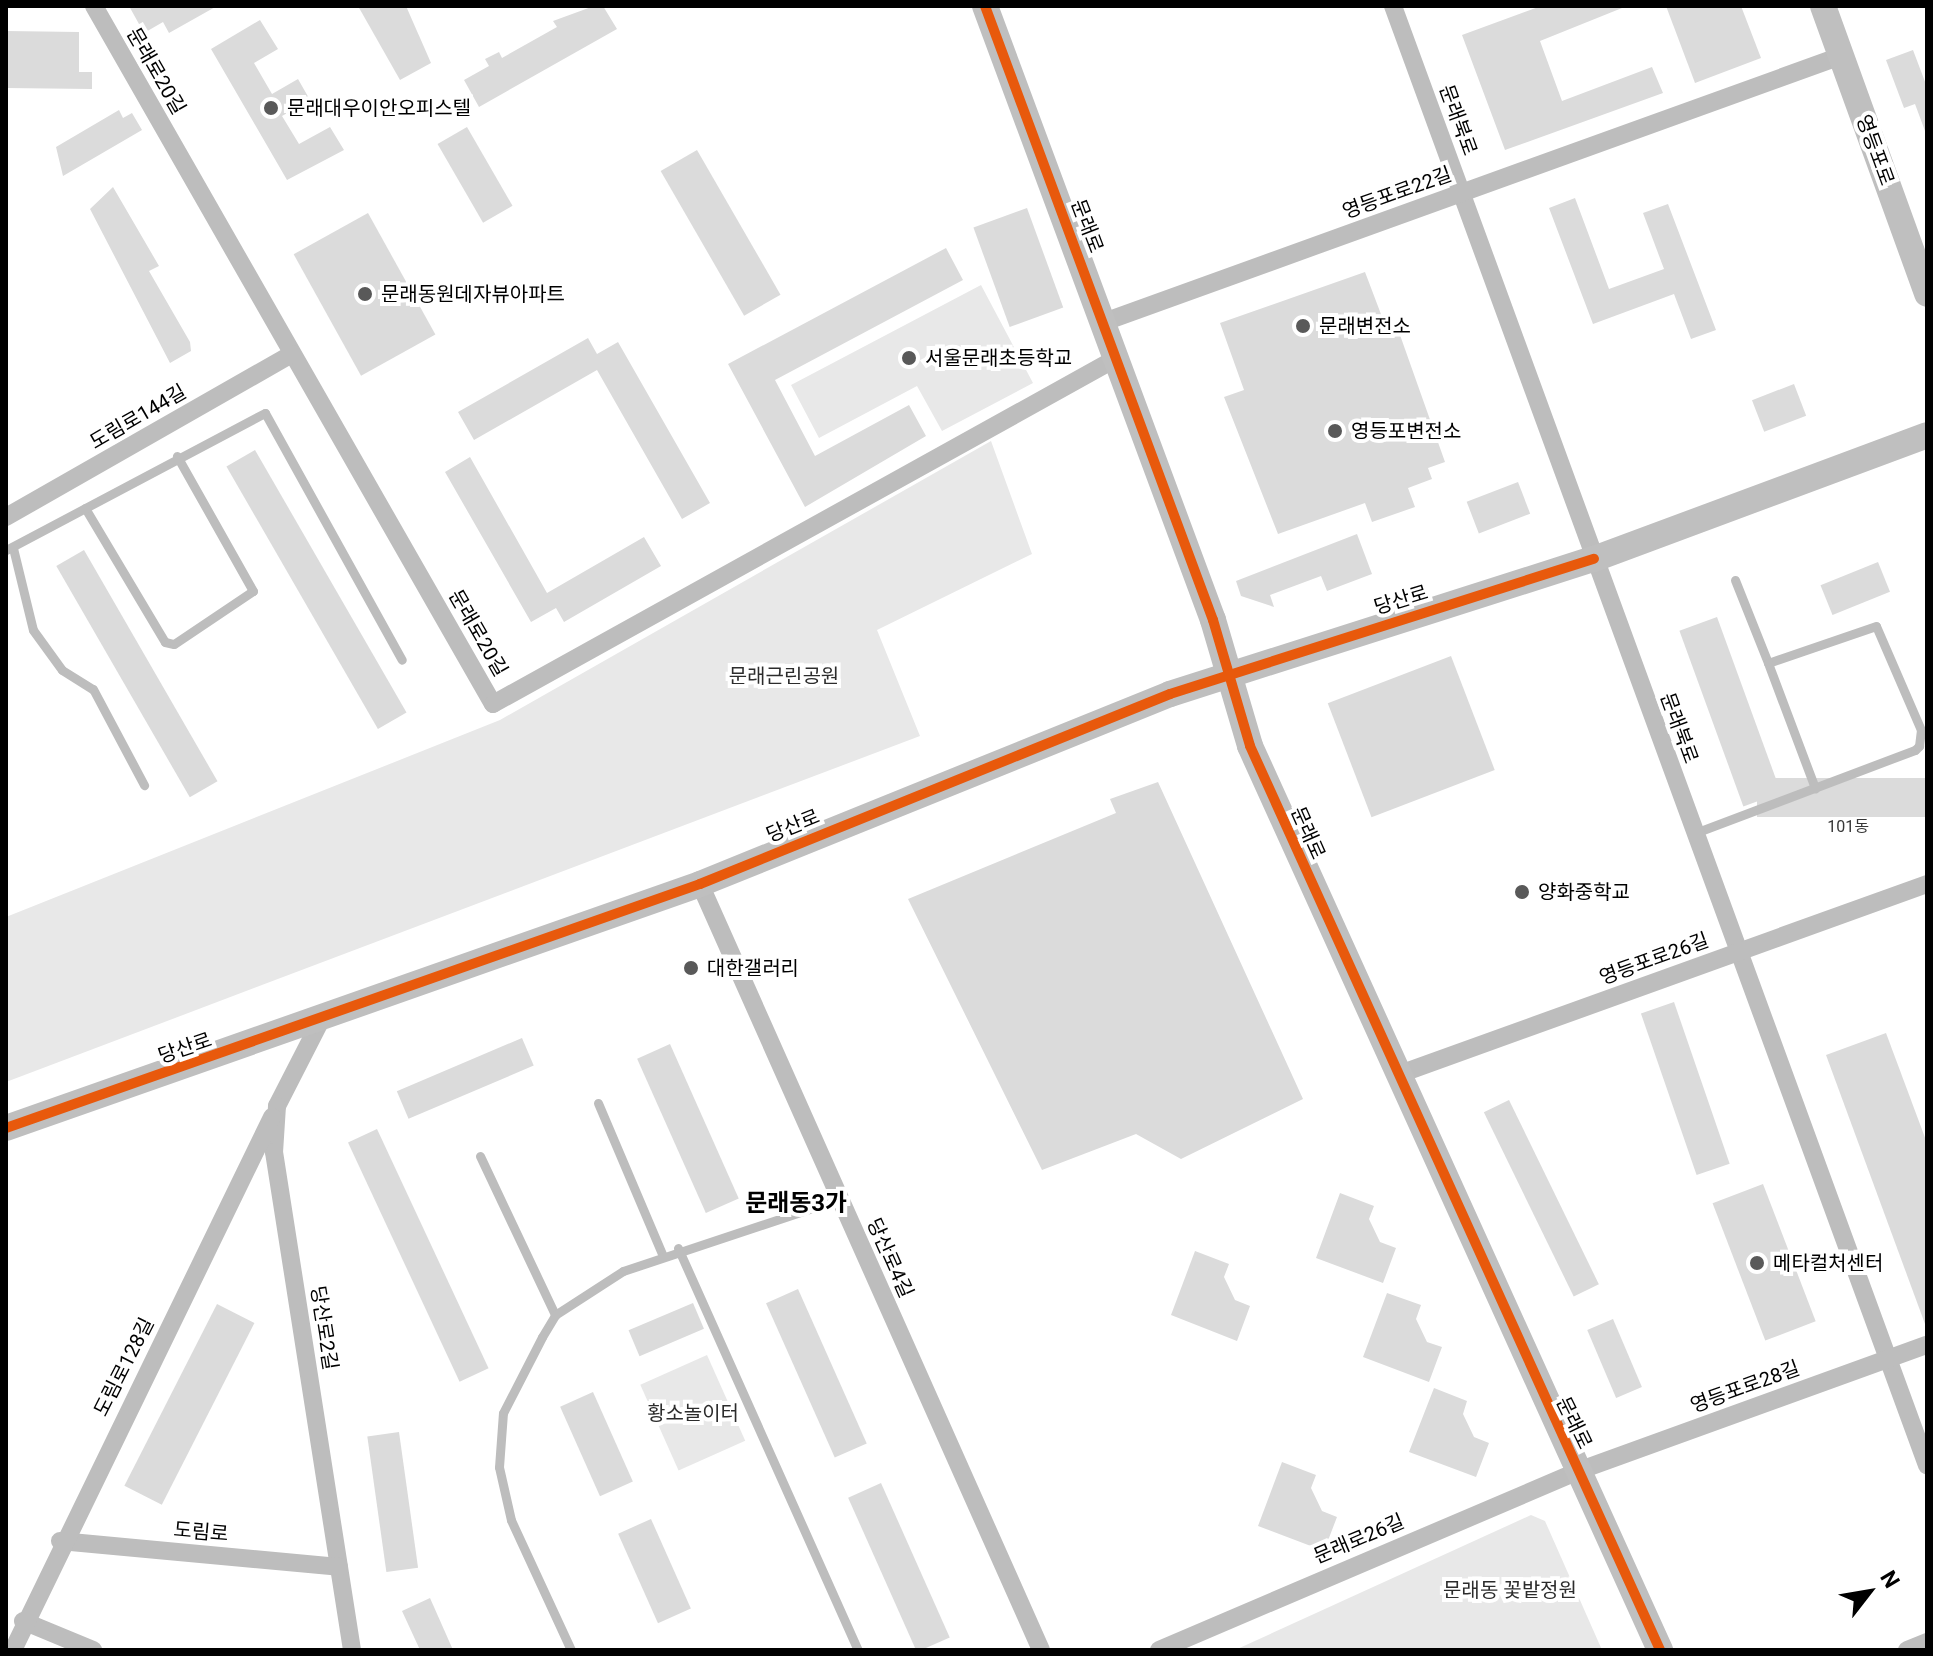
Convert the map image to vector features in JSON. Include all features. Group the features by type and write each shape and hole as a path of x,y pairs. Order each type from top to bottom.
{"main road":[{"name":"문래로","path":"985,6 1117,358 1229,673 1250,746 1660,1650"},
{"name":"영등포로","path":"1823,6 1927,294"},
{"name":"당산로","path":"6,1128 320,1022 700,884 1229,673 1594,559 1927,435"}],"street":[{"name":"문래로20길","path":"94,6 493,704 1117,358"},
{"name":"문래북로","path":"1393,6 1927,1465"},
{"name":"영등포로22길","path":"1104,322 1841,56"},
{"name":"도림로144길","path":"6,517 292,354"},
{"name":"당산로4길","path":"700,884 1041,1650"},
{"name":"영등포로26길","path":"1397,1075 1927,884"},
{"name":"당산로2길","path":"320,1022 277,1106 274,1152 352,1650"},
{"name":"도림로128길","path":"13,1650 60,1541 277,1106"},
{"name":"영등포로28길","path":"1578,1471 1927,1345"},
{"name":"문래로26길","path":"1159,1650 1578,1471"},
{"name":"도림로","path":"60,1541 339,1567"},
{"path":"23,1621 93,1650"},
{"path":"1907,1650 1927,1642"}],"lane":[{"path":"144,785 93,689 62,670 33,630 9,549 177,456 265,413 402,660"},
{"path":"85,508 165,642 174,644 253,591 177,456"},
{"path":"1735,580 1815,788"},
{"path":"1695,833 1815,788 1922,741 1890,648 1870,624 1768,663"},
{"path":"598,1103 662,1254"},
{"path":"480,1156 555,1315"},
{"path":"571,1650 511,1520 499,1467 503,1413 555,1315 582,1293 662,1254 839,1199"},
{"path":"678,1248 858,1650"}],"green space":[{"path":"981,285 1033,383 942,431 917,386 819,438 791,385"},
{"name":"문래근린공원","path":"991,441 1032,554 877,630 920,736 6,1082 6,917 500,720"},
{"name":"황소놀이터","path":"707,1355 745,1441 679,1471 640,1385"},
{"name":"문래동 꽃밭정원","path":"1531,1515 1545,1521 1602,1650 1235,1650"}],"building":[{"path":"129,6 217,6 169,33 163,22 144,33"},
{"path":"358,6 406,6 431,63 400,80"},
{"path":"594,6 603,6 617,29 479,107 464,80 489,66 485,59 499,52 502,58 557,27 553,21"},
{"path":"1541,6 1627,6 1540,41 1562,101 1652,67 1663,93 1505,150 1462,35"},
{"path":"1666,6 1741,6 1761,58 1695,83"},
{"name":"문래대우이안오피스텔","path":"260,20 278,49 254,63 272,94 298,79 310,100 282,116 299,144 330,127 344,150 287,180 211,49"},
{"path":"6,31 79,32 79,72 92,72 92,89 6,88"},
{"path":"1913,50 1927,87 1925,131 1915,104 1904,108 1886,60"},
{"path":"119,110 123,118 132,113 142,130 63,176 56,147"},
{"path":"467,127 512,206 483,223 438,144"},
{"path":"697,150 780,295 744,316 661,171"},
{"path":"113,187 159,266 149,271 190,342 191,351 170,363 90,209"},
{"path":"1575,198 1609,289 1664,269 1643,213 1668,204 1716,330 1691,339 1674,294 1593,324 1549,208"},
{"path":"1027,208 1063,308 1010,327 973,227"},
{"name":"문래동원데자뷰아파트","path":"368,213 435,335 361,376 294,254"},
{"path":"946,248 963,280 775,380 815,456 909,405 926,436 805,507 728,364"},
{"name":"영등포변전소","path":"1365,272 1390,338 1400,335 1445,462 1428,468 1432,479 1408,488 1415,507 1372,522 1365,503 1278,534 1224,397 1244,390 1220,323"},
{"path":"588,338 597,354 618,342 710,503 682,519 597,370 474,440 458,412"},
{"path":"1794,384 1806,416 1764,432 1752,400"},
{"path":"255,450 406,712 378,729 226,466"},
{"path":"470,457 547,593 644,537 661,566 564,622 556,608 531,622 445,472"},
{"path":"1518,482 1530,514 1479,533 1467,502"},
{"path":"1357,534 1372,574 1327,591 1321,576 1270,595 1274,607 1241,596 1236,581"},
{"path":"84,550 218,781 190,797 56,566"},
{"path":"1878,562 1890,592 1833,615 1821,585"},
{"path":"1717,617 1781,793 1743,806 1679,631"},
{"path":"1451,656 1495,770 1371,817 1328,703"},
{"path":"1757,778 1927,778 1927,817 1757,817"},
{"path":"1158,782 1303,1099 1181,1159 1136,1134 1042,1170 908,899 1116,813 1110,799"},
{"path":"1674,1002 1730,1164 1697,1175 1641,1013"},
{"path":"1886,1033 1927,1143 1925,1324 1826,1055"},
{"path":"522,1038 534,1066 409,1119 397,1091"},
{"path":"670,1044 739,1198 706,1213 637,1059"},
{"path":"1509,1100 1599,1284 1574,1297 1484,1112"},
{"path":"377,1129 489,1368 460,1382 348,1143"},
{"path":"1763,1184 1816,1321 1765,1341 1713,1203"},
{"path":"1340,1193 1374,1206 1369,1219 1380,1242 1396,1248 1383,1283 1316,1258"},
{"path":"1195,1251 1229,1264 1224,1277 1235,1300 1250,1306 1237,1341 1171,1315"},
{"path":"798,1289 867,1443 835,1458 766,1303"},
{"path":"1387,1293 1421,1305 1416,1319 1427,1342 1442,1347 1429,1382 1363,1357"},
{"path":"693,1303 704,1329 640,1356 629,1330"},
{"path":"217,1304 254,1323 162,1505 124,1486"},
{"path":"1613,1319 1642,1387 1616,1398 1587,1330"},
{"path":"1434,1388 1467,1401 1463,1414 1474,1437 1489,1443 1476,1477 1409,1452"},
{"path":"593,1392 633,1482 600,1496 560,1407"},
{"path":"399,1432 418,1568 386,1572 367,1436"},
{"path":"1282,1462 1316,1475 1311,1488 1322,1511 1337,1517 1324,1551 1258,1526"},
{"path":"881,1483 950,1637 916,1650 848,1498"},
{"path":"651,1519 691,1609 658,1623 618,1534"},
{"path":"430,1598 453,1650 420,1650 402,1611"}],"cycle path":[{"path":"985,6 1213,620 1250,746 1660,1650"},
{"path":"6,1128 700,884 1170,694 1594,559"}],"place":[{"name":"문래대우이안오피스텔","path":"271,108"},
{"name":"문래동원데자뷰아파트","path":"365,294"},
{"name":"문래변전소","path":"1303,326"},
{"name":"서울문래초등학교","path":"909,358"},
{"name":"영등포변전소","path":"1335,431"},
{"name":"양화중학교","path":"1522,892"},
{"name":"대한갤러리","path":"691,968"},
{"name":"메타컬처센터","path":"1757,1263"}],"district":[{"name":"문래동3가","path":"796,1204"}]}
